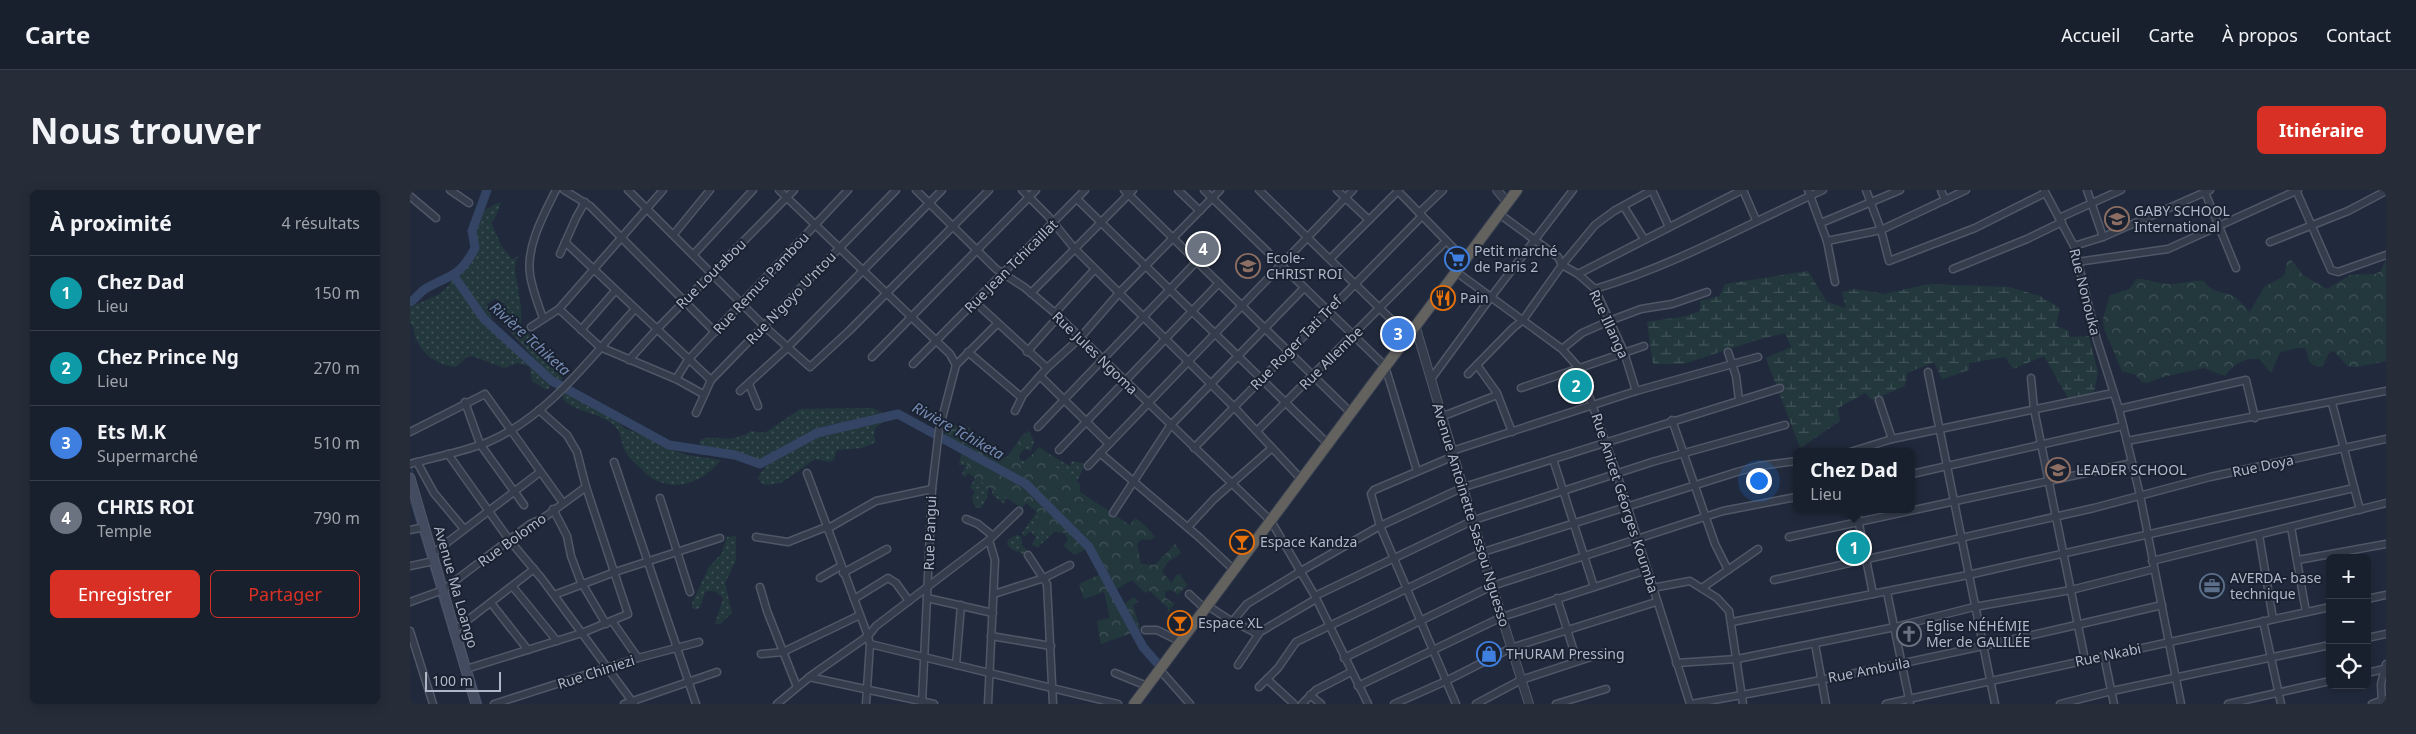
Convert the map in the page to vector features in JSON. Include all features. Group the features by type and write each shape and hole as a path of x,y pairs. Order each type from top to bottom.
{"highway":[{"path":"1134,704 1407,335 1517,190"}],"main road":[{"name":"Avenue Ma Loango","path":"410,478 476,704"}],"street":[{"path":"450,190 468,203"},
{"path":"543,318 531,284 529,272 530,258 534,243 556,190"},
{"path":"564,190 585,202 715,332"},
{"path":"628,190 764,326 808,366 812,366 989,190"},
{"path":"531,327 559,309 663,190"},
{"path":"674,234 710,190"},
{"path":"694,254 753,190"},
{"path":"779,190 950,354 956,365 997,324"},
{"name":"Rue Loutabou","path":"629,360 794,190"},
{"name":"Rue Remus Pambou","path":"676,379 688,360 743,304 848,190"},
{"name":"Rue N'goyo U'ntou","path":"696,413 711,380 896,190"},
{"name":"Rue Jules Ngoma","path":"916,190 977,251 1056,315 1271,521 1316,597 1328,627 1368,704"},
{"path":"740,391 788,347 942,190"},
{"path":"1022,190 1053,222 1074,248 1234,407 1301,478"},
{"path":"872,358 1036,190"},
{"name":"Rue Jean Tchicaillat","path":"913,364 1085,190"},
{"path":"1178,190 1200,211"},
{"path":"1204,190 1385,366 1417,471"},
{"path":"1015,412 1021,398 1047,368 1080,338 1119,293 1220,190"},
{"path":"1337,190 1369,220"},
{"path":"1088,466 1353,190"},
{"name":"Rue Roger Tati Tref","path":"1194,448 1421,215 1443,190"},
{"path":"1497,190 1507,202"},
{"path":"1431,379 1490,297 1573,190"},
{"path":"1468,374 1513,328 1524,320 1562,265 1595,226 1614,211 1652,190 1669,227"},
{"path":"1578,274 1742,190 1756,220"},
{"path":"1595,289 1636,277 1681,258 1808,193 1824,190"},
{"path":"1866,190 1881,230 1887,258 1891,260 1975,228 2044,192"},
{"path":"1821,223 1900,190"},
{"path":"1941,190 1945,200"},
{"path":"1827,241 1881,230 1966,190"},
{"path":"2087,190 2103,237"},
{"path":"1953,269 2026,239 2092,203 2121,190"},
{"path":"2076,262 2168,249 2220,227 2296,190 2313,225 2329,268 2333,272 2386,255"},
{"path":"1031,293 1101,222 1128,191 1173,238 1350,412"},
{"path":"1263,191 1407,335"},
{"path":"1330,259 1397,191 1464,259"},
{"path":"2074,246 2103,237 2206,191 2236,268"},
{"path":"2270,242 2348,211 2386,191"},
{"name":"Rue Nonouka","path":"2044,192 2074,246 2076,262 2119,410 2140,495 2181,704"},
{"path":"1808,193 1827,241 1835,282"},
{"path":"410,196 436,218"},
{"path":"1077,199 1327,443"},
{"path":"560,254 585,202"},
{"path":"1624,207 1644,239"},
{"name":"Rue Illanga","path":"1498,213 1558,257 1562,265 1578,274 1595,289 1624,352 1636,391"},
{"name":"Rue Allembe","path":"1257,431 1381,309 1446,241"},
{"path":"565,242 711,380"},
{"path":"1038,427 1197,261"},
{"path":"1027,352 1095,269"},
{"name":"Rue Anicet Géorges Koumba","path":"1455,271 1562,349 1579,368 1617,474 1656,602 1691,704"},
{"path":"1059,450 1219,282"},
{"path":"1112,513 1170,426 1304,288"},
{"path":"581,330 615,291"},
{"path":"1562,349 1582,333 1610,321 1707,292"},
{"path":"975,302 1027,352 1047,368"},
{"path":"559,309 600,347 676,379 703,394"},
{"path":"464,529 434,493 414,463 480,444 510,430 539,410 635,309"},
{"name":"Avenue Antoinette Sassou Nguesso","path":"1415,325 1441,417 1464,486 1492,586 1529,704"},
{"path":"1521,388 1644,346"},
{"path":"968,352 1021,398"},
{"path":"1728,352 1740,400"},
{"path":"1456,704 1422,619 1380,526 1371,494 1374,490 1453,453 1512,432 1636,391 1758,357"},
{"name":"Rue Pangui","path":"922,702 932,489 940,430 956,365"},
{"path":"1477,365 1496,395 1512,432"},
{"path":"1928,372 1974,608 1984,645 1995,704"},
{"path":"1040,376 1109,444"},
{"path":"2031,378 2034,409 2085,660"},
{"path":"2119,410 2246,380 2255,418"},
{"path":"749,384 758,406"},
{"path":"1232,622 1247,604 1301,571 1380,526 1464,486 1780,388"},
{"path":"2127,441 2255,418 2386,391"},
{"path":"1863,448 1892,439 2113,392"},
{"path":"410,432 465,402 485,394 562,503"},
{"path":"1441,417 1496,395"},
{"path":"1879,400 1892,439"},
{"path":"465,402 480,444 524,505"},
{"path":"2332,403 2360,510"},
{"path":"466,669 582,634 628,614 586,488 577,452 568,437 539,410"},
{"path":"1672,420 1720,557 1728,570"},
{"path":"1238,665 1258,634 1316,597 1394,556 1474,520 1563,490 1684,453 1785,425"},
{"path":"1915,473 2123,426"},
{"name":"Rue Doya","path":"1774,580 2056,517 2210,477 2386,439"},
{"path":"1188,528 1209,504 1272,448"},
{"path":"1100,453 1234,570"},
{"path":"448,454 510,541 554,595 634,703"},
{"path":"1553,459 1594,587"},
{"path":"1259,687 1280,665 1294,644 1483,552 1696,484 1759,466 1793,461"},
{"path":"614,462 696,704"},
{"path":"1915,510 2132,463"},
{"path":"410,566 433,558 464,529 540,472"},
{"path":"807,473 868,636 870,644 866,704"},
{"name":"Rue Bolomo","path":"410,602 443,590 553,509 586,488"},
{"path":"1732,622 1968,575 2354,488"},
{"path":"756,537 788,542 827,528 876,501 932,489"},
{"path":"660,498 690,592"},
{"path":"1344,658 1492,586 1707,516 1793,498"},
{"path":"2152,561 2386,503"},
{"path":"553,509 567,536 571,556 583,584 609,622 638,658"},
{"path":"777,704 809,677 868,636 876,626 991,538 1019,511"},
{"path":"1857,513 1872,594"},
{"path":"1790,537 1900,513"},
{"path":"966,519 978,524 991,538 995,560 988,704"},
{"path":"410,530 424,527"},
{"path":"2291,527 2306,612"},
{"path":"2259,535 2273,618"},
{"path":"554,595 615,572 720,538"},
{"path":"2298,560 2386,544"},
{"path":"820,578 887,549"},
{"path":"1702,588 1758,549"},
{"path":"1028,555 1047,584 1053,704"},
{"path":"994,594 1044,578 1070,565"},
{"path":"455,630 534,569"},
{"path":"1676,663 1737,659 1815,644 1974,608 2071,590 2154,569"},
{"path":"1358,686 1502,617 1647,570"},
{"path":"854,600 888,578 896,583 909,601"},
{"path":"1652,588 1685,581 1702,588 1729,611 1743,704"},
{"path":"513,587 557,641"},
{"path":"760,587 797,687"},
{"path":"1888,592 1910,702"},
{"path":"1189,594 1206,607 1258,634"},
{"path":"2371,598 2386,595"},
{"path":"927,598 993,613"},
{"path":"1558,598 1577,661"},
{"path":"1394,704 1446,681 1511,648 1656,602"},
{"path":"491,603 528,650"},
{"path":"956,665 961,605"},
{"name":"Rue Ambuila","path":"1691,704 1902,663 2078,626 2162,605"},
{"name":"Rue Nkabi","path":"1886,704 1910,702 1990,680 2326,608"},
{"path":"761,654 783,652 860,615"},
{"path":"2263,621 2281,704"},
{"path":"1145,630 1157,630 1181,642"},
{"path":"410,631 433,704"},
{"path":"2371,637 2386,634"},
{"path":"991,636 1051,646"},
{"name":"Rue Chiniezi","path":"494,704 638,658 699,642"},
{"path":"870,644 924,656 1053,690 1118,704"},
{"path":"1815,644 1826,704"},
{"path":"2060,704 2112,691 2326,646"},
{"path":"1476,704 1521,680 1603,653"},
{"path":"2104,656 2114,704"},
{"path":"2371,671 2385,666 2383,701 2372,704"},
{"path":"1160,670 1190,704"},
{"path":"624,704 634,703 717,672"},
{"path":"1302,704 1310,695 1351,672"},
{"path":"1115,673 1148,686"},
{"path":"809,677 934,704"},
{"path":"1267,679 1294,704"},
{"path":"2228,704 2326,683"},
{"path":"1556,704 1606,689"},
{"path":"1310,695 1321,704"}],"green space":[{"path":"497,203 501,203 494,220 491,222 502,247 512,259 519,256 516,259 515,271 521,307 521,324 527,333 542,345 546,352 565,370 566,375 559,382 543,368 500,320 506,307 504,303 495,299 487,304 495,328 506,336 550,384 549,389 545,389 532,381 530,367 518,363 504,368 472,356 467,357 456,367 443,364 432,358 422,349 410,323 410,307 440,294 451,283 449,278 462,266 473,251 475,220 481,213"},
{"path":"2386,259 2386,361 2356,367 2347,366 2334,351 2329,353 2323,366 2318,367 2310,363 2305,348 2299,348 2280,352 2271,373 2259,359 2249,359 2240,362 2225,376 2204,368 2163,377 2147,383 2142,382 2136,375 2122,371 2104,329 2103,319 2110,295 2129,289 2137,279 2166,284 2204,281 2213,289 2234,296 2250,312 2264,287 2284,276 2287,262 2291,260 2303,275 2327,289 2350,275 2375,274 2381,271"},
{"path":"1808,271 1827,302 1846,308 1842,292 1855,289 1884,294 1928,284 2009,287 2040,296 2060,308 2056,326 2069,331 2069,337 2089,336 2098,373 2094,392 2069,400 2044,356 2013,369 2005,357 1969,363 1969,370 1942,379 1934,362 1907,373 1905,386 1872,400 1865,393 1838,408 1840,421 1800,448 1766,358 1791,347 1785,333 1683,364 1653,364 1647,322 1687,316 1700,311 1700,301 1719,296 1725,284"},
{"path":"568,393 615,420 626,429 650,438 670,449 687,455 721,460 702,477 692,482 671,485 660,482 649,476 629,457 624,450 619,431 614,425 602,417 568,404 563,399 563,394"},
{"path":"873,408 884,414 817,428 759,460 717,452 699,443 701,439 708,438 736,438 751,431 765,433 800,409"},
{"path":"883,422 875,428 876,442 862,448 837,450 834,459 830,462 815,459 781,483 764,485 758,479 765,468 777,457 793,448 830,434"},
{"path":"943,424 969,427 982,450 992,457 1005,460 1024,433 1032,439 1018,457 1023,465 1039,447 1057,459 1056,467 1080,484 1080,492 1130,525 1135,518 1151,532 1155,537 1150,540 1142,539 1137,544 1141,564 1155,565 1175,544 1181,553 1167,563 1162,572 1172,583 1176,575 1180,574 1187,585 1178,595 1171,590 1165,591 1165,597 1175,603 1167,614 1168,608 1150,591 1145,593 1132,580 1115,590 1124,604 1134,597 1138,602 1133,605 1140,630 1101,644 1097,621 1110,618 1104,592 1084,599 1079,584 1107,571 1091,547 1074,555 1064,546 1068,539 1064,533 1029,529 1040,514 1027,502 1022,508 969,474 965,452 947,435"},
{"path":"945,424 973,432 985,442 994,445 992,455 1000,460 1008,456 1029,430 1034,442 1031,451 1023,448 1017,452 1020,460 1025,461 1039,449 1070,466 1072,461 1085,464 1071,494 1083,550 1074,553 1068,534 1055,527 1051,535 1038,547 1032,545 1036,537 1030,531 1024,537 1022,533 1037,512 1026,503 1023,506 1011,498 1006,499 1004,504 993,495 991,488 988,487 987,498 981,508 975,507 972,497 975,491 970,488 975,477 968,473 965,477 962,474 966,465 959,465 962,450 945,436"},
{"path":"1016,535 1021,536 1022,545 1029,553 1028,556 1013,550 1007,545 1008,540"},
{"path":"736,536 736,560 725,583 732,613 720,624 715,624 723,599 720,595 713,591 705,592 700,607 696,610 692,608 692,603 709,567 722,553 727,537"}],"waterway":[{"path":"410,302 425,289 454,274 469,258 475,248 472,231 487,190"},
{"name":"Rivière Tchiketa","path":"454,276 484,319 552,381 669,445 735,455 760,464 817,433 898,414 1026,484 1089,547 1143,647 1158,664"},
{"path":"411,466 413,475"},
{"path":"410,500 418,526"},
{"path":"422,502 436,549"},
{"path":"419,530 428,559"},
{"path":"437,553 446,585"},
{"path":"429,564 437,589"},
{"path":"448,591 458,625"},
{"path":"438,595 471,704"},
{"path":"460,631 470,665"},
{"path":"472,671 482,704"}],"place":[{"name":"GABY SCHOOL International","path":"2117,219"},
{"name":"CHRIS ROI","path":"1203,249"},
{"name":"Petit marché de Paris 2","path":"1457,259"},
{"name":"Ecole- CHRIST ROI","path":"1248,266"},
{"name":"Pain","path":"1443,298"},
{"name":"Ets M.K","path":"1398,334"},
{"name":"Chez Prince Ng","path":"1576,386"},
{"name":"LEADER SCHOOL","path":"2058,470"},
{"name":"Espace Kandza","path":"1242,542"},
{"name":"Chez Dad","path":"1854,548"},
{"name":"AVERDA- base technique","path":"2212,586"},
{"name":"Espace XL","path":"1180,623"},
{"name":"Eglise NÉHÉMIE Mer de GALILÉE","path":"1909,634"},
{"name":"THURAM Pressing","path":"1489,654"}]}
